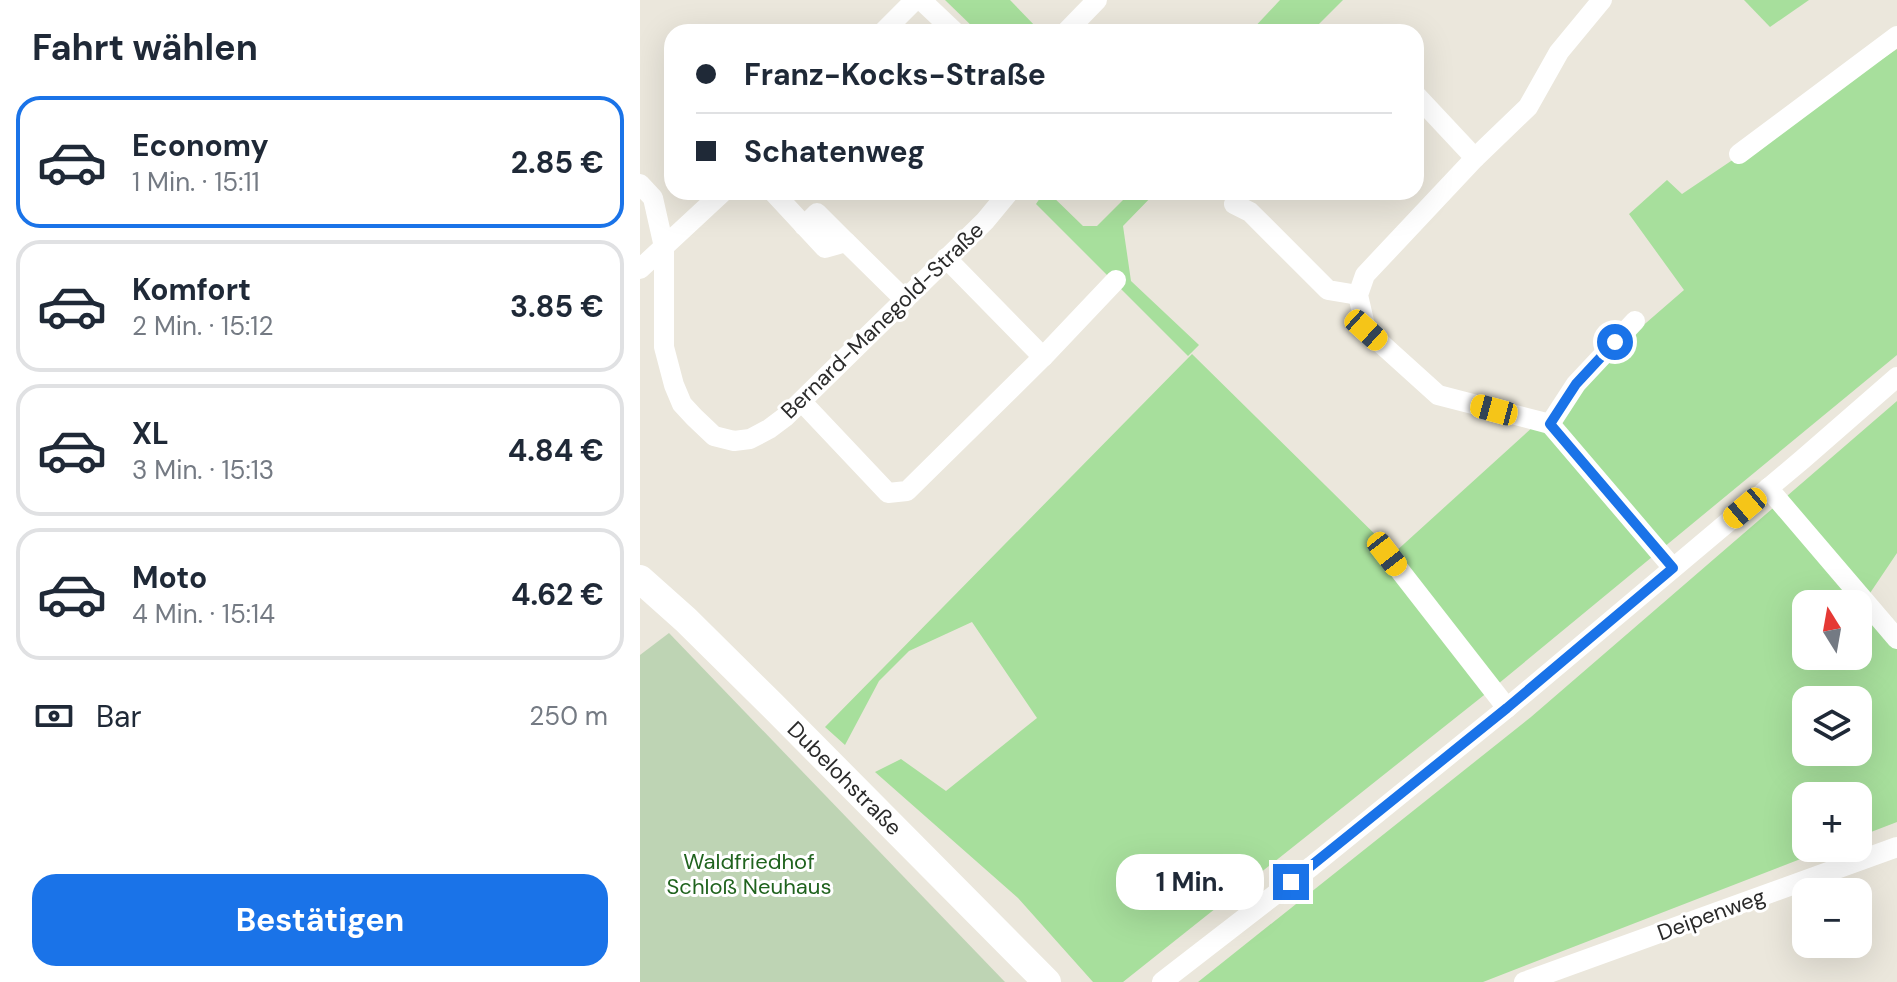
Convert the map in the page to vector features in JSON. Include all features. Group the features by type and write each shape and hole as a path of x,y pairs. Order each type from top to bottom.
{"main road":[{"name":"Dubelohstraße","path":"640,579 686,620 1047,982"}],"street":[{"path":"891,24 915,0"},
{"path":"921,0 946,24"},
{"path":"1074,24 1097,0"},
{"path":"1600,0 1559,52 1528,107 1475,158 1365,275 1358,295 1366,330 1438,395 1550,424 1673,568"},
{"path":"1739,154 1897,36"},
{"path":"1424,104 1475,158"},
{"name":"Bernard-Manegold-Straße","path":"640,184 653,198 664,247 664,347 674,385 682,404 714,436 734,441 750,439 769,429 802,402 985,221 1002,200"},
{"path":"640,269 714,200"},
{"path":"780,200 825,248 846,242 905,300"},
{"path":"1234,204 1250,212 1328,290 1358,295"},
{"path":"946,258 1043,357"},
{"path":"802,402 888,493 907,491 1116,280"},
{"path":"1550,424 1576,384 1635,321"},
{"path":"1162,982 1312,866 1507,708 1897,377"},
{"path":"1768,488 1897,639"},
{"path":"1387,554 1507,708"},
{"name":"Deipenweg","path":"1524,982 1897,847"}],"green space":[{"path":"945,0 1010,0 1033,24 970,24"},
{"path":"1280,0 1343,0 1319,24 1258,24"},
{"path":"1744,0 1809,0 1770,27"},
{"path":"1897,49 1897,355 1498,684 1123,982 1093,982 1018,898 875,772 901,759 946,791 1037,718 972,622 909,651 879,681 845,745 825,727 1192,354 1394,553 1684,290 1629,214 1667,180 1682,194"},
{"path":"1039,200 1056,200 1083,226 1097,226 1123,200 1148,200 1123,226 1131,281 1199,345 1188,356 1036,204"},
{"path":"1897,401 1897,553 1872,590 1792,590 1792,670 1872,670 1872,617 1897,647 1897,822 1872,832 1872,782 1792,782 1793,862 1483,982 1198,982 1531,717"},
{"name":"Waldfriedhof Schloß Neuhaus","path":"669,633 1005,982 640,982 640,655"}],"route":[{"path":"1291,882 1507,708 1673,568 1550,424 1576,384 1615,342"}]}
